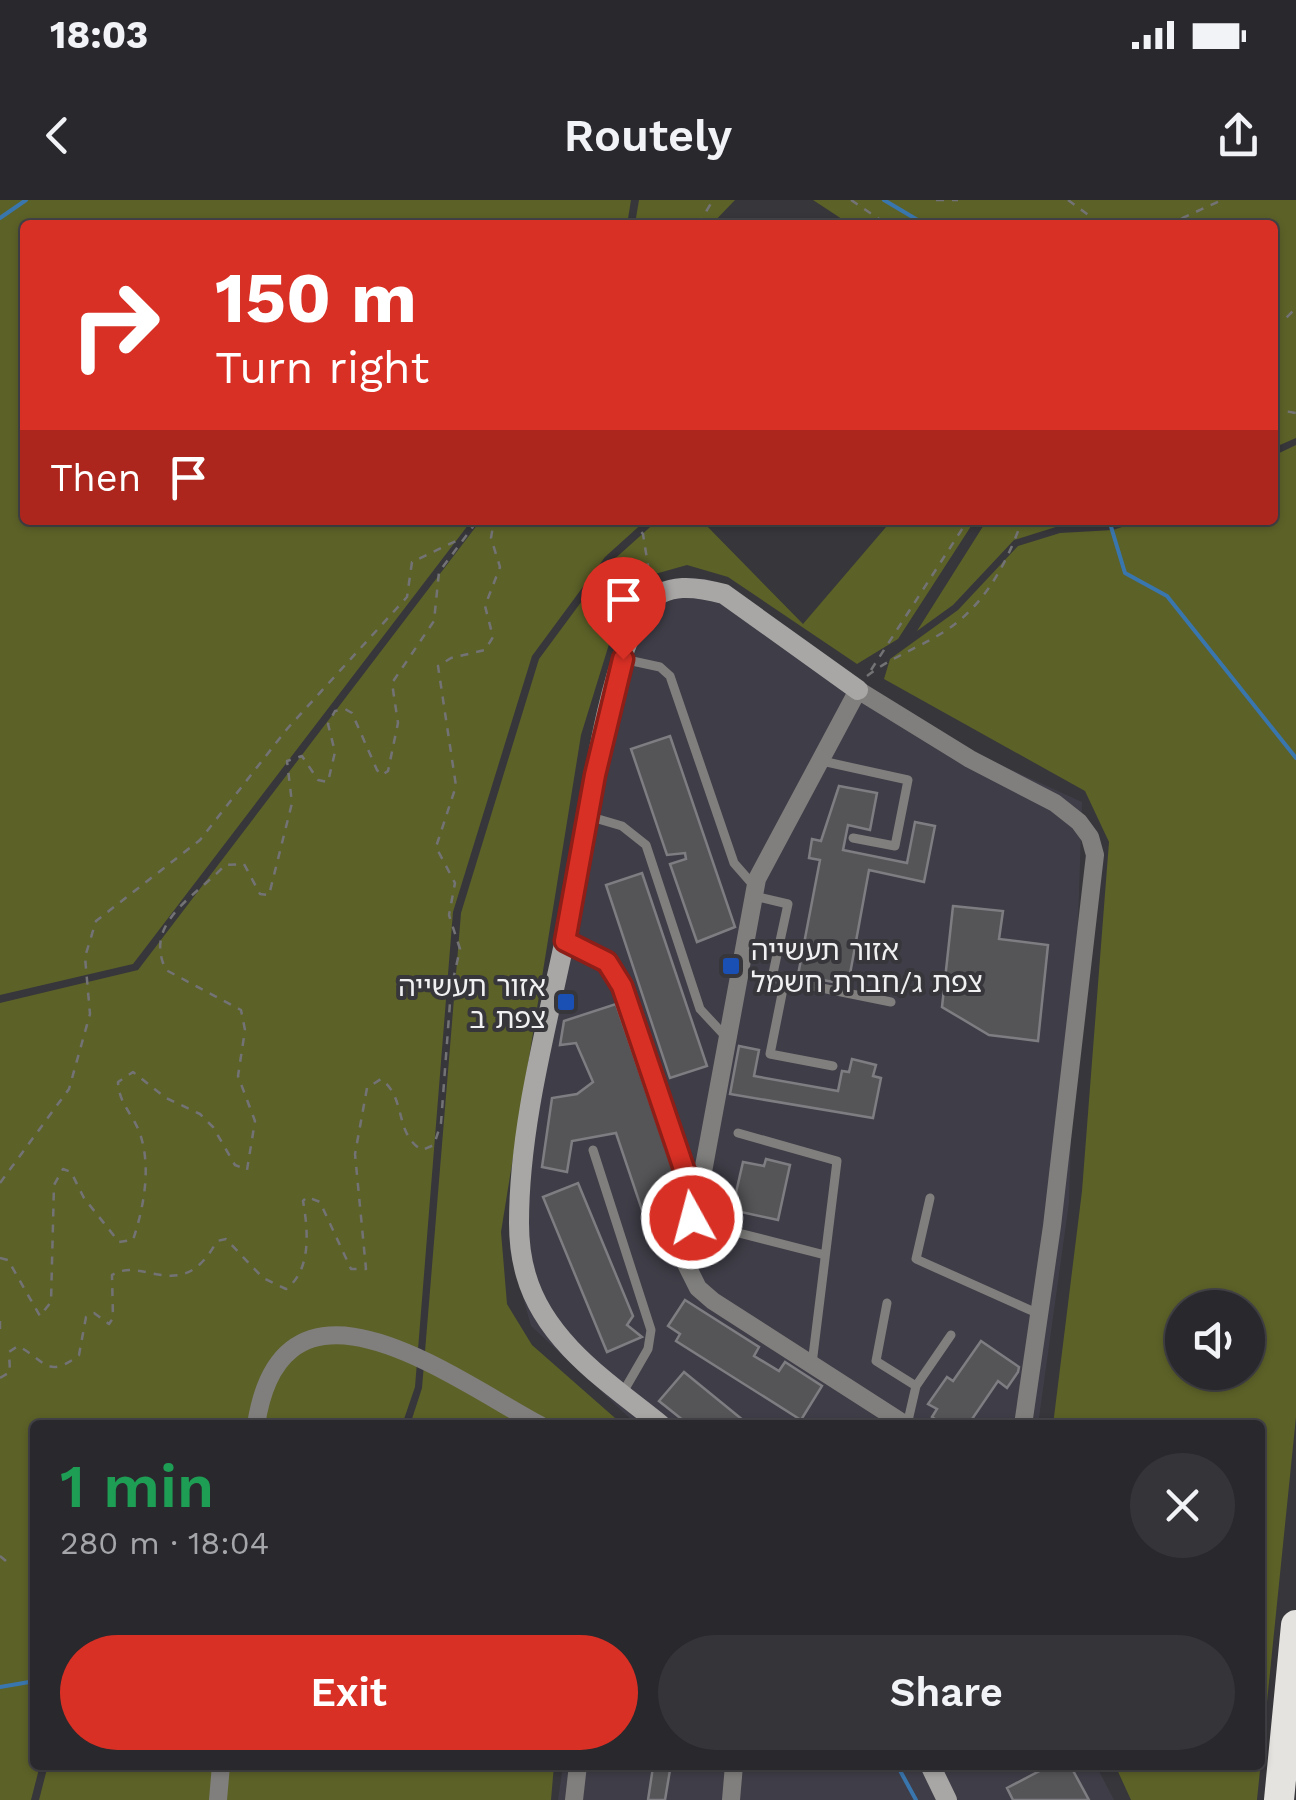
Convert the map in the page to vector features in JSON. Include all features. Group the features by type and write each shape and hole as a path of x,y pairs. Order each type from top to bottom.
{"highway":[{"path":"1279,1800 1296,1625"}],"street":[{"path":"655,1420 554,1332 539,1309 520,1252 522,1176 588,816 623,659 647,605 658,595 699,588 724,594 861,681 970,759 1056,804 1090,837 1095,878 1024,1420"},
{"path":"861,681 822,762 767,857 754,892 686,1264 698,1288 899,1420"},
{"path":"257,1420 271,1374 282,1360 320,1336 348,1333 378,1339 531,1420"},
{"path":"218,1800 221,1770"},
{"path":"574,1800 577,1770"},
{"path":"731,1800 734,1770"},
{"path":"933,1770 948,1800"}],"lane":[{"path":"623,659 660,667 670,676 734,862 754,892 788,904 772,978 891,1002"},
{"path":"822,762 908,780 895,846 854,838"},
{"path":"588,816 622,826 646,846 700,1009 707,1022 726,1037"},
{"path":"565,941 607,962 622,986 685,1172 697,1189"},
{"path":"784,979 770,1054 833,1066"},
{"path":"738,1133 836,1161 812,1364"},
{"path":"593,1150 651,1330 648,1349 622,1394"},
{"path":"930,1198 916,1259 1039,1314"},
{"path":"724,1229 825,1255"},
{"path":"887,1303 876,1361 916,1386"},
{"path":"908,1420 916,1386 951,1335"}],"path":[{"path":"851,200 881,220"},
{"path":"936,200 958,200"},
{"path":"1068,200 1095,220"},
{"path":"1179,220 1222,200"},
{"path":"0,1258 8,1260 40,1316 52,1302 54,1185 64,1169 71,1172 84,1198 119,1242 133,1240 146,1160 138,1130 118,1098 118,1082 125,1074 133,1072 166,1098 200,1114 213,1127 235,1165 247,1170 255,1121 238,1076 245,1030 241,1010 166,970 160,958 162,933 176,906 204,889 225,865 244,864 260,894 269,895 292,803 287,761 302,756 318,780 328,782 335,752 328,724 335,711 345,708 352,713 378,770 382,775 388,771 398,723 392,683 434,621 438,572 473,525"},
{"path":"0,1378 10,1372 10,1352 18,1346 44,1367 62,1368 79,1355 86,1316 94,1313 109,1324 113,1318 112,1275 120,1270 128,1268 152,1276 188,1272 207,1258 216,1241 226,1240 263,1278 286,1289 297,1280 304,1259 308,1239 303,1201 306,1197 320,1202 351,1269 366,1269 356,1154 366,1088 381,1079 394,1088 405,1136 422,1150 434,1145 441,1123 451,989 460,949 449,914 455,883 436,847 456,786 438,666 486,650 493,637 485,606 500,567 492,538 493,525"},
{"path":"635,525 643,534 650,580 656,585"},
{"path":"861,681 965,525"},
{"path":"861,681 889,658 946,631 1002,573 1020,525"},
{"path":"0,1183 69,1089 90,1014 84,957 96,921 200,840 287,729 407,597 412,562 460,539"},
{"path":"0,1321 0,1328"},
{"path":"0,1556 6,1561"}],"shaded area":[{"path":"686,578 707,579 730,588 863,685 953,743 1082,802 1069,1203 1039,1420 632,1420 531,1326 510,1251 513,1163 608,668 631,614"},
{"path":"562,1770 1099,1770 1114,1800 558,1800"}],"green space":[{"path":"0,200 631,200 628,220 20,220 20,525 468,525 133,964 0,995"},
{"path":"639,200 735,200 716,220 636,218"},
{"path":"813,200 1296,200 1296,438 1278,446 1278,220 843,220"},
{"path":"1296,445 1296,1417 1265,1721 1265,1420 1054,1420 1082,1191 1109,842 1085,791 884,679 890,659 958,610 1018,546 1060,533 1113,530 1128,525 1278,525 1278,454"},
{"path":"477,525 640,525 605,557 532,656 453,912 415,1387 404,1420 30,1420 30,1770 39,1770 31,1800 0,1800 0,1003 138,970"},
{"path":"652,525 706,525 803,624 888,525 972,525 898,639 857,664 728,577 687,565 648,576 614,628 581,735 501,1232 507,1304 532,1345 617,1420 412,1420 422,1388 461,913 539,659 610,563"},
{"path":"984,525 1069,525 1014,540 953,605 917,631"},
{"path":"47,1770 554,1770 551,1800 39,1800"},
{"path":"1117,1770 1260,1770 1257,1800 1131,1800"}],"building":[{"path":"670,736 735,927 697,942 670,864 686,859 685,853 667,855 631,749"},
{"path":"839,786 877,793 870,830 848,825 843,850 907,863 915,822 935,826 924,882 869,870 848,985 798,975 820,860 809,858 812,839 821,841"},
{"path":"642,873 707,1066 670,1078 606,885"},
{"path":"953,906 1003,911 999,939 1048,945 1038,1041 989,1035 942,1007"},
{"path":"616,1004 682,1196 642,1210 616,1133 572,1141 567,1172 542,1167 552,1098 577,1094 593,1082 576,1043 560,1045 564,1021"},
{"path":"739,1046 759,1050 754,1076 838,1091 842,1071 849,1072 852,1059 876,1065 873,1076 881,1078 873,1118 730,1094"},
{"path":"766,1159 790,1165 778,1220 732,1210 743,1162 764,1166"},
{"path":"578,1183 633,1316 627,1325 642,1337 607,1352 543,1197"},
{"path":"685,1300 759,1347 754,1356 779,1371 785,1362 822,1386 801,1420 676,1341 680,1334 668,1326"},
{"path":"981,1341 1019,1367 1007,1388 998,1381 971,1420 936,1420 932,1417 937,1409 928,1404 947,1377 953,1381"},
{"path":"684,1372 743,1420 683,1420 659,1401"},
{"path":"653,1770 670,1770 665,1800 648,1800"},
{"path":"1041,1770 1073,1770 1089,1800 1013,1800 1007,1788"}],"waterway":[{"path":"0,218 26,200"},
{"path":"884,200 918,220"},
{"path":"1111,525 1125,573 1167,596 1296,758"},
{"path":"0,1687 30,1682"},
{"path":"900,1770 916,1800"}],"place":[{"name":"אזור תעשייה צפת ג/חברת חשמל","path":"731,966"},
{"name":"אזור תעשייה צפת ב","path":"566,1002"}],"route":[{"path":"623,659 595,775 565,941 607,962 622,986 685,1172 697,1189 692,1218"}]}
